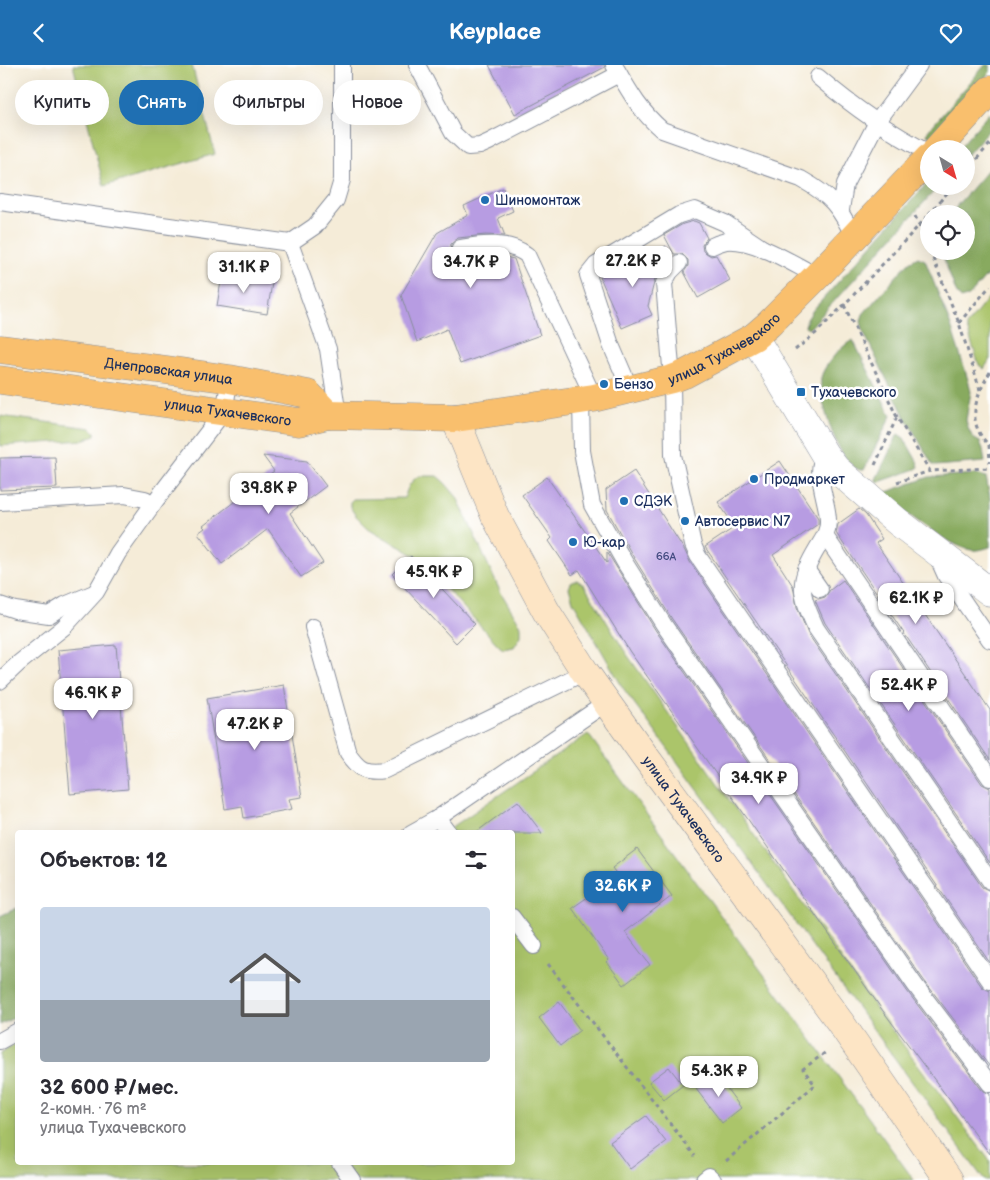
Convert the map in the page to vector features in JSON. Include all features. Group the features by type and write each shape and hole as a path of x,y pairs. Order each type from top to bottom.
{"main road":[{"path":"946,140 990,90"},
{"name":"улица Тухачевского","path":"0,380 299,422 333,415 455,418 588,399 672,379 698,368 754,337 817,277 920,167"},
{"name":"Днепровская улица","path":"0,349 230,379 308,394 333,415"}],"street":[{"path":"754,337 825,455 836,469 868,494 898,522 990,592"},
{"name":"улица Тухачевского","path":"455,418 495,516 546,611 585,672 840,1021 949,1180"}],"lane":[{"path":"0,202 290,243 315,226 336,201 342,180 342,65"},
{"path":"417,65 453,133 468,147 480,146 489,142 616,69 636,103 646,116 662,130 801,179 820,189 841,210 854,237"},
{"path":"841,210 845,184 877,122 919,65"},
{"path":"818,77 840,96 877,122 920,148"},
{"path":"630,389 611,345 588,275 596,265 679,215 695,210 725,223 765,250"},
{"path":"712,246 727,241 747,243 765,250 817,277"},
{"path":"290,243 328,349 333,415"},
{"path":"460,248 482,244 518,248 527,255 588,399 582,451 592,505 625,563 664,625 910,977 990,1084"},
{"path":"679,263 670,272 664,283 672,379 673,455 692,545 698,557 990,981"},
{"path":"0,681 19,663 64,627 96,592 118,553 224,411 230,379"},
{"path":"825,455 820,467 828,522 825,536 806,569 802,583 803,595 808,611 816,628 990,881"},
{"path":"0,502 124,495 145,499 153,504"},
{"path":"825,536 990,777"},
{"path":"928,544 940,562 946,576 990,641"},
{"path":"806,569 820,589"},
{"path":"0,605 15,610 49,615 65,605 96,592"},
{"path":"313,627 348,753 355,763 363,769 373,772 385,770 585,672"},
{"path":"416,830 438,818 606,703"},
{"path":"438,818 447,830"},
{"path":"515,921 534,946"},
{"path":"0,1041 15,1033"},
{"path":"341,1165 352,1180"}],"path":[{"path":"975,161 990,144"},
{"path":"937,205 945,195"},
{"path":"773,367 816,333 920,225"},
{"path":"934,260 959,323 980,390"},
{"path":"959,323 990,287"},
{"path":"844,305 897,417 930,471 990,468"},
{"path":"990,372 980,390 974,418 978,432 989,446 990,463"},
{"path":"868,494 872,473 897,417"},
{"path":"534,946 709,1179 815,1085 803,1069 826,1052 821,1046"}],"green space":[{"path":"73,65 192,65 196,80 119,80 119,125 204,125 204,111 215,154 104,186 88,125 109,125 109,80 77,80"},
{"path":"985,65 990,65 990,72 935,134 931,137 927,135 928,131"},
{"path":"990,112 990,129 975,146 975,140 966,140"},
{"path":"990,167 990,272 969,296 961,299 956,292 944,260 975,260 975,205 957,205 966,195 975,195 975,184"},
{"path":"920,191 920,195 931,195 809,329 805,327 806,321 813,310"},
{"path":"918,257 920,260 925,260 951,326 971,392 966,420 968,428 973,438 980,442 985,462 935,466 932,464 903,413 863,331 861,321 863,314 909,262"},
{"path":"990,296 990,359 984,369 979,365 966,326"},
{"path":"853,340 891,416 864,470 855,468 847,460 839,447 827,417 821,388 822,373 829,362"},
{"path":"0,416 91,428 95,435 84,440 0,446"},
{"path":"898,434 904,438 919,467 879,482 876,481 876,479"},
{"path":"977,474 986,477 990,498 990,547 980,550 971,550 949,541 924,526 881,494 929,477"},
{"path":"419,476 437,476 457,497 500,591 521,626 521,636 514,647 503,649 499,646 417,557 368,528 350,507 350,502 353,499 404,498 411,483"},
{"path":"577,580 584,585 626,653 878,1011 990,1161 990,1180 984,1180 623,688 573,601 569,588 571,583"},
{"path":"588,734 914,1180 0,1180 0,1054 15,1044 15,1165 515,1165 515,830 448,830"},
{"path":"15,909 15,1017 0,1025 0,916"}],"building":[{"path":"489,65 604,65 605,67 515,114"},
{"path":"503,188 513,211 498,218 505,236 485,235 458,238 451,244 450,250 457,257 495,255 514,259 540,335 460,364 447,329 417,342 401,295 437,233 468,215 464,206"},
{"path":"694,221 699,223 707,238 702,245 703,251 711,256 716,255 730,280 698,298 684,272 688,266 688,260 682,254 674,254 664,235 683,224"},
{"path":"666,246 648,306 652,315 622,328 600,277"},
{"path":"222,275 272,283 267,314 217,306"},
{"path":"263,456 307,461 326,486 290,513 323,563 301,577 268,529 222,564 198,533 205,528 203,526 274,471"},
{"path":"55,457 57,488 0,490 0,458"},
{"path":"780,461 818,518 818,524 773,555 793,586 797,607 808,634 982,887 990,891 990,963 705,547 735,527 718,502"},
{"path":"634,471 685,551 690,562 982,987 990,991 990,1067 923,979 672,619 634,558 607,510 606,490"},
{"path":"547,477 607,563 607,552 656,631 907,991 982,1090 990,1094 990,1154 883,1011 630,652 579,570 572,575 549,541 552,538 522,495"},
{"path":"859,509 866,515 882,539 876,543 990,710 990,760 836,533 838,524"},
{"path":"411,556 475,624 456,643 392,574"},
{"path":"843,580 982,784 990,788 990,863 825,623 815,600 825,597 830,590"},
{"path":"116,645 128,789 70,794 58,650"},
{"path":"284,685 302,797 289,799 292,809 244,818 242,806 225,809 207,698"},
{"path":"518,801 542,833 515,833 515,830 479,830"},
{"path":"637,849 672,896 625,932 650,965 624,985 607,962 609,960 572,908 618,876 612,868"},
{"path":"559,1002 580,1030 560,1046 539,1018"},
{"path":"669,1067 683,1085 664,1100 649,1082"},
{"path":"716,1074 741,1108 722,1123 696,1089"},
{"path":"646,1116 666,1142 630,1169 610,1142"}],"place":[{"name":"Шиномонтаж","path":"485,200"},
{"name":"Бензо","path":"604,384"},
{"name":"Тухачевского","path":"801,392"},
{"name":"Продмаркет","path":"754,479"},
{"name":"СДЭК","path":"624,501"},
{"name":"Автосервис N7","path":"685,521"},
{"name":"Ю-кар","path":"573,542"}]}
